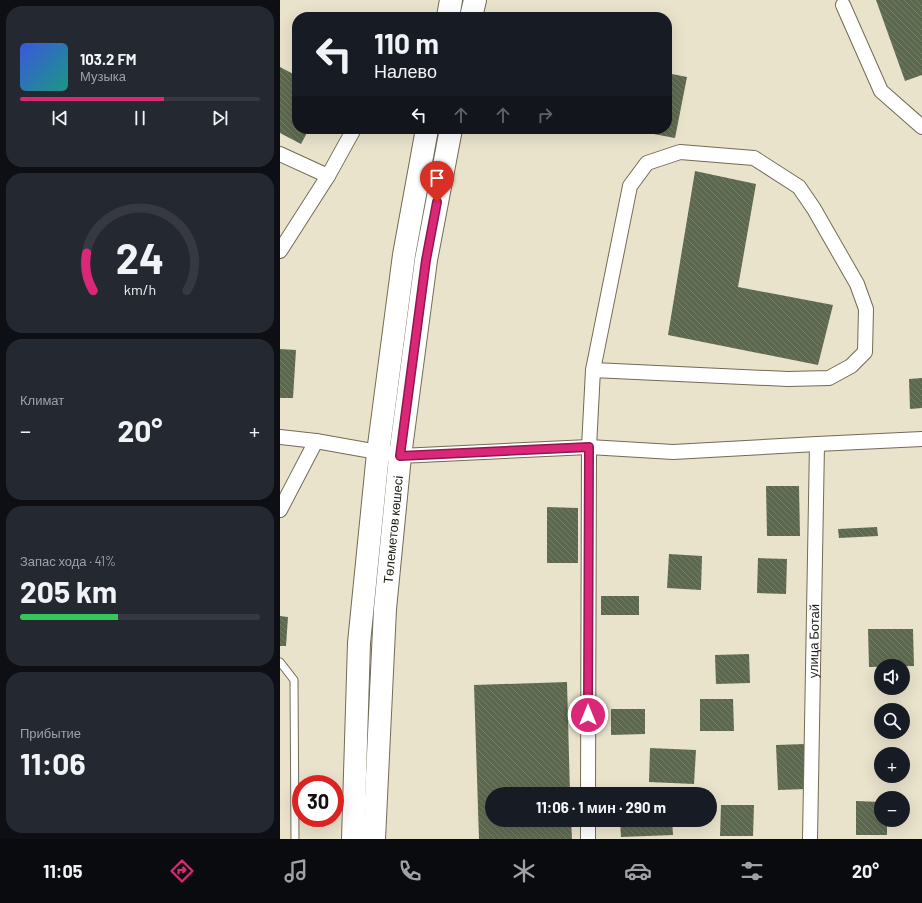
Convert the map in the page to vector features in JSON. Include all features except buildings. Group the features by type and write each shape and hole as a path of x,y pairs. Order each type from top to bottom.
{"main road":[{"path":"449,12 451,0"},
{"path":"472,12 475,0"},
{"name":"Төлеметов көшесі","path":"353,839 359,644 378,453 404,255 426,134"},
{"name":"Төлеметов көшесі","path":"374,839 385,609 400,456 426,260 450,134"}],"street":[{"path":"843,4 881,91 922,127"},
{"path":"280,251 328,176 351,134"},
{"path":"588,787 589,447 593,370 630,186 647,163 680,152 754,158 799,187 814,209 857,284 866,309 865,352 851,366 829,378 788,379 593,370"},
{"path":"280,154 328,176"},
{"path":"280,437 316,441 400,456 589,447 673,452 922,439"},
{"path":"280,510 316,441"},
{"name":"улица Ботай","path":"810,839 817,444"},
{"path":"588,827 588,839"}],"lane":[{"path":"280,662 294,680 295,839"}],"route":[{"path":"437,202 426,260 400,456 589,447 588,715"}]}
